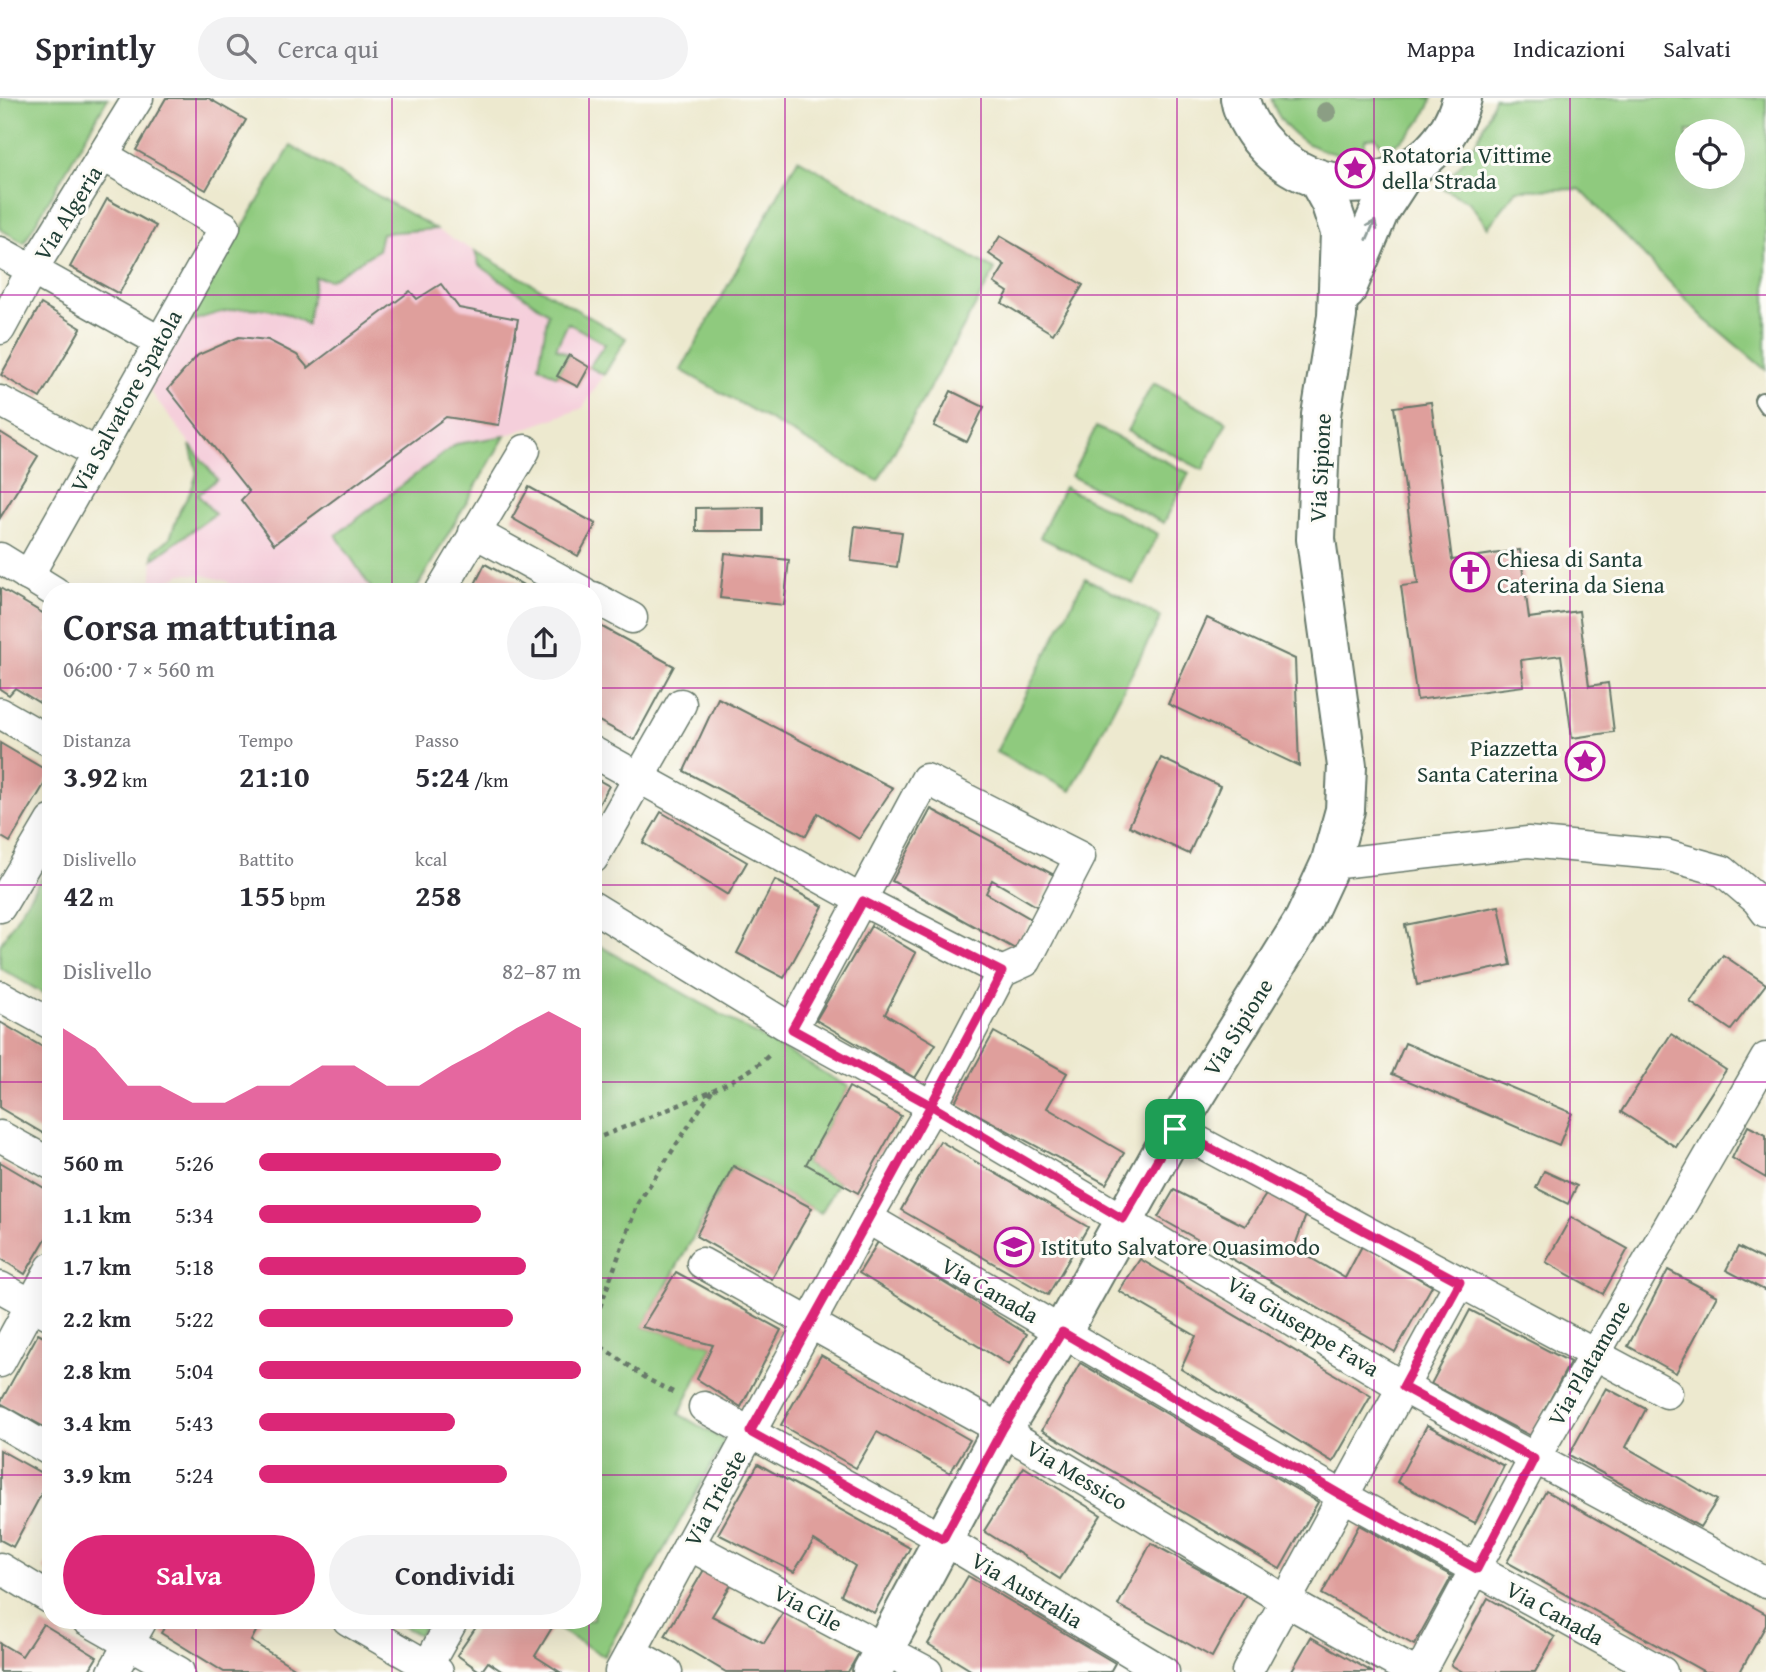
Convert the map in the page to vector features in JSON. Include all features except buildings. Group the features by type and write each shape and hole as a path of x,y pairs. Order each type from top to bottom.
{"street":[{"name":"Via Algeria","path":"0,329 32,271 138,98"},
{"path":"1238,100 1258,137 1284,164 1318,180 1347,185 1377,182 1405,172 1428,156 1446,135 1462,98"},
{"name":"Via Salvatore Spatola","path":"28,576 225,226 104,156"},
{"path":"1337,316 1379,212 1405,172"},
{"path":"1318,180 1331,202 1340,232 1337,316"},
{"path":"0,252 159,341"},
{"name":"Via Sipione","path":"879,1660 1002,1430 1062,1332 1175,1129 1304,920 1330,864 1345,810 1347,766 1316,539 1321,415 1337,316"},
{"path":"0,401 97,453"},
{"path":"445,583 525,450"},
{"path":"474,532 567,583"},
{"path":"0,558 42,584"},
{"path":"602,602 632,618"},
{"path":"602,842 681,704"},
{"path":"0,713 42,737"},
{"path":"602,757 863,901 1002,972"},
{"name":"Via Trieste","path":"626,1662 867,1218 932,1106 1002,972 1026,961 1080,857 926,779 863,901"},
{"path":"0,907 10,866 42,831"},
{"path":"1330,864 1528,842 1640,852 1666,855 1723,871 1757,900 1766,912"},
{"path":"792,1029 863,901"},
{"name":"Via Giuseppe Fava","path":"602,913 792,1029 932,1106 1403,1387 1766,1583"},
{"path":"0,996 42,1019"},
{"name":"Via Platamone","path":"1420,1672 1593,1354 1766,1059"},
{"path":"1175,1129 1667,1393"},
{"path":"0,1136 42,1159"},
{"name":"Via Canada","path":"867,1218 1341,1495 1662,1672"},
{"name":"Via Messico","path":"702,1263 1002,1430 1286,1601 1413,1672"},
{"path":"1247,1672 1341,1495 1460,1282"},
{"path":"0,1287 40,1309 0,1362"},
{"name":"Via Australia","path":"704,1407 943,1539 1164,1672"},
{"path":"0,1422 42,1446"},
{"name":"Via Cile","path":"689,1545 879,1660 927,1672"},
{"path":"0,1568 42,1594"},
{"path":"363,1629 430,1670 449,1629"},
{"path":"113,1672 135,1633 179,1672"},
{"path":"626,1662 667,1672"}],"path":[{"path":"602,1136 713,1089 764,1061 792,1029"},
{"path":"602,1301 638,1203 713,1089"},
{"path":"602,1347 649,1380 704,1407"}],"shaded area":[{"path":"291,146 626,338 583,408 505,436 420,583 229,583 203,575 182,574 163,583 151,583 153,559 214,514 198,495 217,479 147,387"}],"green space":[{"path":"0,98 108,98 24,243 0,229"},
{"path":"1271,98 1432,98 1420,122 1401,140 1385,149 1375,137 1365,139 1365,155 1350,155 1321,150 1295,135 1285,125"},
{"path":"1494,98 1766,98 1766,370 1705,319 1580,189 1517,190 1488,227 1469,202 1440,187 1459,166 1479,136"},
{"path":"291,146 436,229 382,233 378,250 330,280 315,277 307,325 278,311 247,308 185,324"},
{"path":"798,159 995,270 878,481 681,370"},
{"path":"475,251 626,338 604,375 589,367 605,344 568,323 556,348 569,355 557,376 539,366 548,313 479,265"},
{"path":"1153,383 1227,422 1203,470 1127,431"},
{"path":"1096,427 1189,473 1164,523 1071,476"},
{"path":"505,436 420,583 368,583 336,535 456,444"},
{"path":"190,445 217,479 198,495 215,514 153,559 154,551 170,538 197,473"},
{"path":"1064,487 1158,534 1133,584 1040,537"},
{"path":"1085,578 1161,617 1071,791 996,752"},
{"path":"42,877 42,993 0,968 0,945"},
{"path":"602,947 849,1087 806,1164 839,1182 821,1213 733,1166 643,1327 713,1345 679,1414 725,1441 604,1656 558,1629 602,1629"},
{"path":"408,1629 422,1629 419,1635"}],"place":[{"name":"Rotatoria Vittime della Strada","path":"1355,168"},
{"name":"Chiesa di Santa Caterina da Siena","path":"1470,572"},
{"name":"Piazzetta Santa Caterina","path":"1585,761"},
{"name":"Istituto Salvatore Quasimodo","path":"1014,1247"}],"route":[{"path":"1175,1129 1123,1219 932,1106 792,1029 863,901 1002,972 932,1106 867,1218 750,1432 943,1539 1002,1430 1062,1332 1341,1495 1477,1569 1534,1459 1403,1387 1460,1282 1175,1129"}]}
